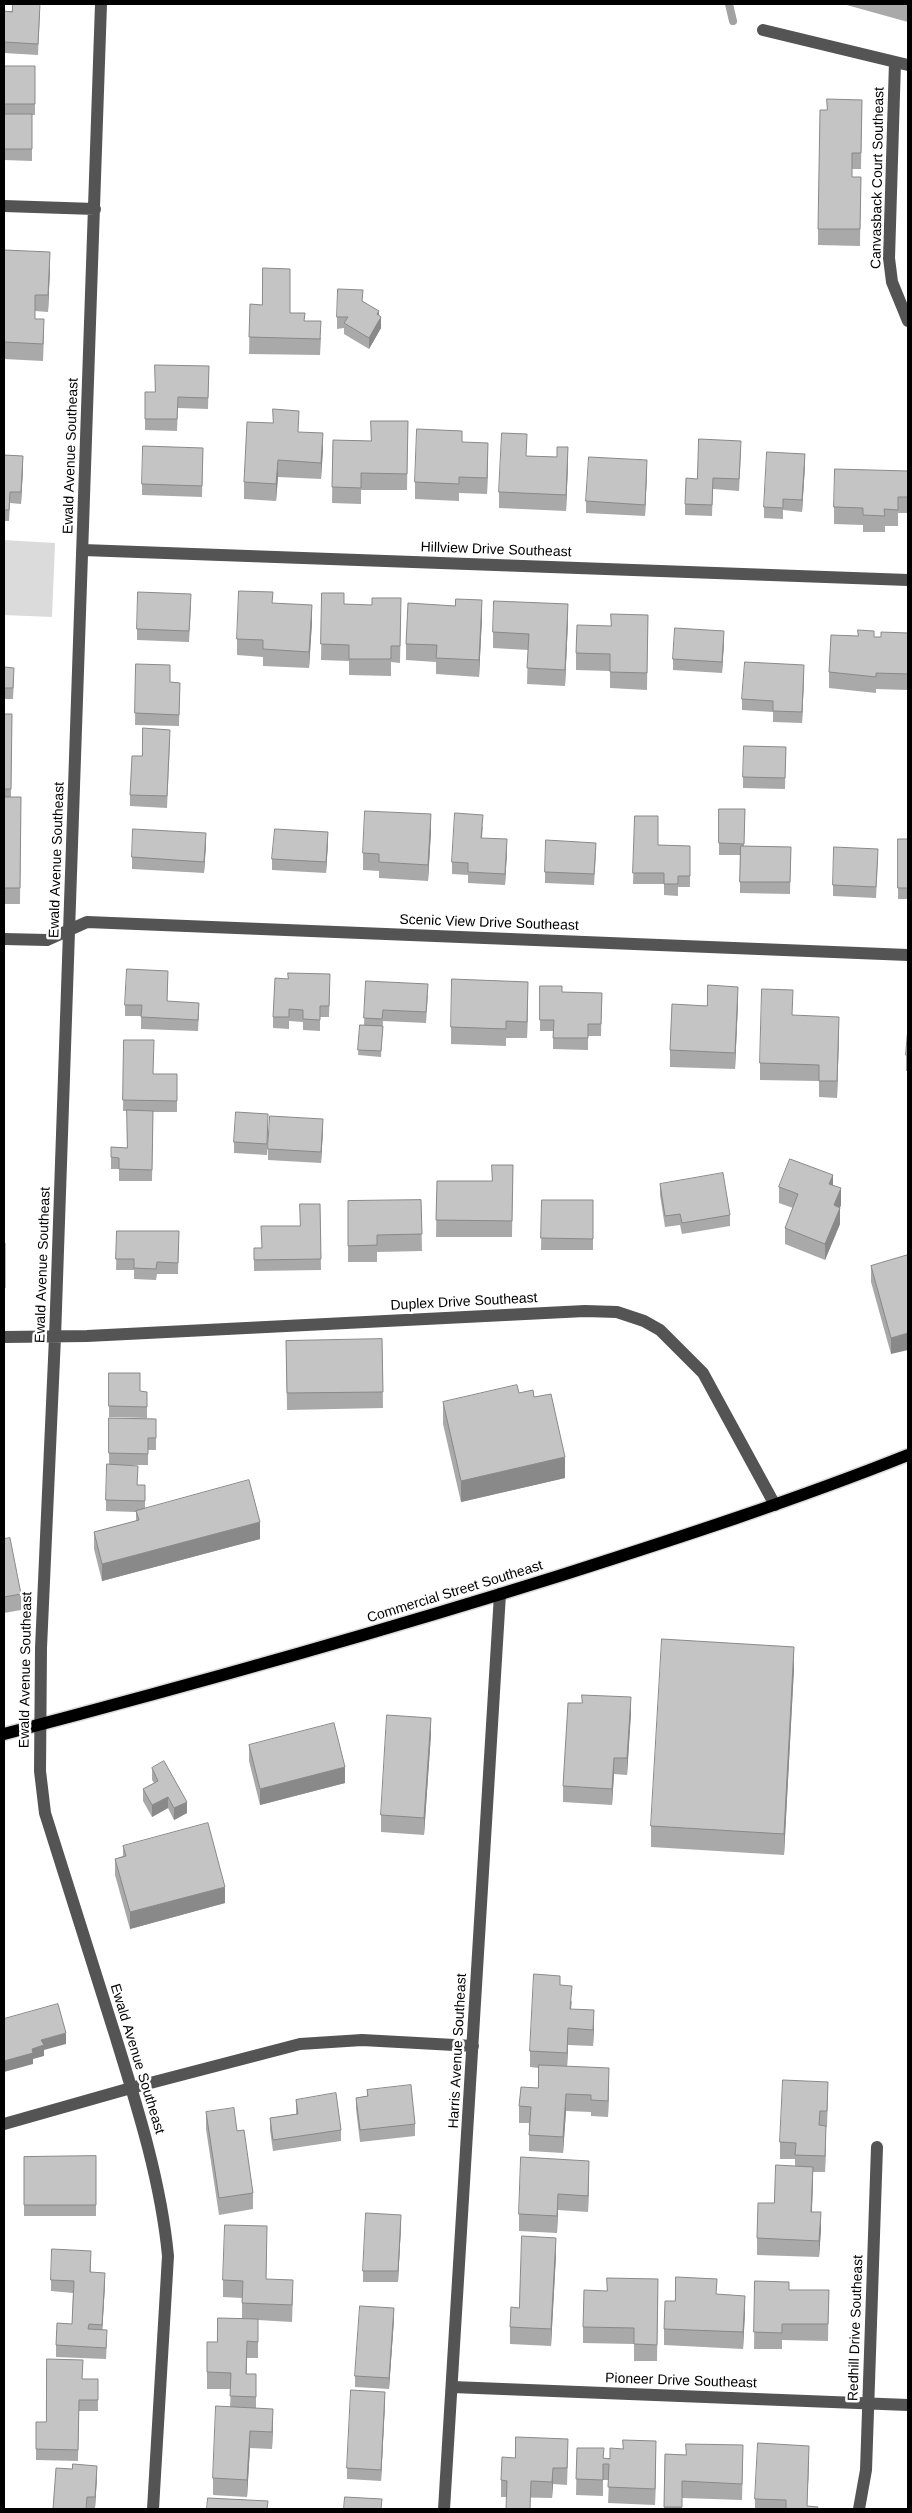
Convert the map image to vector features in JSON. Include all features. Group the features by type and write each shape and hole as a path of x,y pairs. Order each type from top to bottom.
{"main road":[{"name":"Commercial Street Southeast","path":"4,1734 271,1663 500,1594 775,1504 908,1455"}],"street":[{"name":"Ewald Avenue Southeast","path":"102,4 55,1337 39,1725 40,1790 45,1813 132,2088 161,2198 168,2256 153,2509"},
{"path":"762,30 908,65"},
{"name":"Canvasback Court Southeast","path":"895,62 888,258 892,282 908,321"},
{"path":"4,206 95,209"},
{"name":"Hillview Drive Southeast","path":"83,550 908,580"},
{"name":"Scenic View Drive Southeast","path":"4,939 47,940 87,922 908,955"},
{"name":"Duplex Drive Southeast","path":"4,1337 55,1337 585,1311 617,1312 644,1321 660,1330 702,1373 775,1504"},
{"name":"Harris Avenue Southeast","path":"444,2509 500,1594"},
{"path":"4,2124 300,2044 362,2040 473,2046"},
{"name":"Redhill Drive Southeast","path":"859,2509 866,2470 877,2147"},
{"name":"Pioneer Drive Southeast","path":"452,2387 908,2405"}],"shaded area":[{"path":"4,540 55,543 52,617 4,615"}],"building":[{"path":"13,4 40,4 38,44 4,42 4,11 12,12"},
{"path":"4,66 35,66 35,104 4,104"},
{"path":"827,99 862,100 861,153 852,153 852,177 861,177 860,229 818,229 820,110 827,110"},
{"path":"4,114 32,114 32,149 4,149"},
{"path":"4,250 50,252 48,295 35,295 35,319 44,319 43,344 4,342"},
{"path":"263,268 290,269 290,313 305,313 304,321 321,321 320,339 249,337 250,304 262,305"},
{"path":"338,289 363,290 362,301 379,311 377,314 381,317 369,338 344,323 348,317 337,317"},
{"path":"155,365 209,366 208,398 178,397 177,419 145,419 145,392 155,392"},
{"path":"273,409 299,411 298,432 323,433 321,463 278,460 276,484 244,482 247,422 273,423"},
{"path":"371,421 408,421 407,474 361,473 361,488 332,487 333,440 371,441"},
{"path":"417,429 462,431 462,442 488,443 487,478 459,477 459,484 415,482"},
{"path":"502,433 527,434 526,456 557,457 557,447 568,447 566,495 499,492"},
{"path":"699,439 741,441 739,479 713,478 712,505 685,504 686,478 697,479"},
{"path":"143,446 203,448 202,486 142,484"},
{"path":"767,452 805,454 802,500 783,499 783,508 764,507"},
{"path":"4,455 23,456 21,492 10,492 9,510 4,510"},
{"path":"589,457 647,460 645,505 586,501"},
{"path":"835,469 908,471 908,497 898,497 898,510 884,509 885,516 863,515 863,508 834,507"},
{"path":"239,591 273,592 272,603 312,605 309,652 263,649 263,640 237,639"},
{"path":"138,592 191,594 189,631 137,629"},
{"path":"322,593 344,593 344,604 372,605 372,598 401,598 400,646 391,646 391,659 349,659 349,645 321,644"},
{"path":"456,599 482,600 479,660 436,658 437,645 406,644 408,603 455,606"},
{"path":"494,601 568,604 565,670 527,668 529,634 493,632"},
{"path":"611,614 648,615 647,673 610,672 610,654 576,653 577,625 611,626"},
{"path":"675,628 724,631 722,662 673,659"},
{"path":"858,630 874,631 874,637 881,637 881,632 908,633 908,674 876,673 876,677 829,672 831,635 858,636"},
{"path":"745,662 804,665 802,712 773,711 773,701 742,699"},
{"path":"136,664 170,665 170,682 180,683 179,715 135,713"},
{"path":"4,667 14,668 13,688 4,688"},
{"path":"4,714 12,714 11,789 4,789"},
{"path":"143,728 170,730 167,796 130,795 132,756 142,756"},
{"path":"744,746 786,747 785,778 743,777"},
{"path":"4,797 21,797 20,888 4,888"},
{"path":"719,809 745,809 744,844 719,843"},
{"path":"365,811 431,814 428,865 379,862 379,854 363,853"},
{"path":"455,813 483,815 481,838 507,839 505,874 468,872 468,863 452,862"},
{"path":"635,816 658,816 658,845 690,846 690,876 678,876 678,884 664,884 664,873 633,873"},
{"path":"133,829 206,833 204,862 132,857"},
{"path":"275,829 328,832 326,862 272,859"},
{"path":"898,839 908,839 908,888 898,888"},
{"path":"546,840 596,843 594,874 545,872"},
{"path":"741,846 791,847 790,882 740,882"},
{"path":"834,847 878,849 876,887 833,885"},
{"path":"127,969 168,971 167,1001 199,1003 198,1020 141,1017 142,1005 125,1005"},
{"path":"288,973 330,974 329,1006 320,1006 320,1020 303,1019 303,1010 289,1009 289,1017 273,1017 275,978 288,979"},
{"path":"452,979 528,982 527,1022 506,1021 506,1029 451,1027"},
{"path":"366,981 428,984 426,1012 383,1010 382,1019 364,1018"},
{"path":"708,985 738,987 735,1053 670,1050 672,1004 707,1006"},
{"path":"540,986 562,986 562,992 602,993 601,1024 588,1024 588,1038 553,1038 554,1020 540,1020"},
{"path":"762,989 793,990 792,1015 839,1017 837,1081 819,1081 819,1065 760,1063"},
{"path":"360,1025 383,1026 381,1051 358,1050"},
{"path":"908,1027 908,1055 906,1055"},
{"path":"124,1040 154,1040 153,1074 177,1074 177,1101 123,1100"},
{"path":"127,1110 153,1111 152,1170 119,1169 119,1158 111,1157 111,1147 127,1148"},
{"path":"236,1112 268,1114 267,1144 234,1142"},
{"path":"270,1116 323,1119 321,1152 268,1149"},
{"path":"790,1159 833,1175 829,1184 841,1188 834,1205 840,1208 825,1244 785,1228 798,1194 779,1187"},
{"path":"492,1165 513,1165 512,1221 436,1220 437,1181 492,1181"},
{"path":"723,1173 730,1215 682,1223 680,1214 665,1216 660,1184"},
{"path":"421,1200 422,1234 377,1235 377,1245 348,1246 348,1201"},
{"path":"542,1200 593,1200 593,1239 541,1238"},
{"path":"300,1204 320,1204 321,1259 254,1260 254,1248 262,1248 261,1226 300,1226"},
{"path":"117,1231 179,1231 178,1263 157,1262 156,1269 134,1268 134,1259 116,1259"},
{"path":"5,1243 5,1288 4,1288"},
{"path":"908,1255 908,1333 891,1338 871,1266"},
{"path":"382,1339 383,1392 287,1393 286,1341"},
{"path":"109,1373 140,1373 140,1391 147,1392 147,1407 109,1406"},
{"path":"517,1385 519,1393 533,1390 534,1397 551,1394 565,1457 461,1481 443,1402"},
{"path":"109,1418 156,1419 156,1438 148,1438 148,1454 109,1453"},
{"path":"107,1464 138,1466 137,1485 145,1485 145,1501 106,1500"},
{"path":"249,1480 260,1522 102,1564 94,1532 139,1520 136,1511"},
{"path":"10,1538 21,1594 4,1597 4,1539"},
{"path":"662,1639 794,1647 784,1834 651,1826"},
{"path":"582,1695 631,1697 627,1758 614,1758 612,1789 563,1786 568,1703 582,1703"},
{"path":"387,1715 431,1718 424,1818 381,1815"},
{"path":"334,1723 345,1767 260,1789 249,1745"},
{"path":"164,1761 187,1802 174,1808 168,1797 152,1805 143,1789 158,1781 152,1768"},
{"path":"208,1823 225,1887 130,1912 115,1859 126,1856 123,1846"},
{"path":"534,1974 560,1976 560,1985 572,1986 570,2009 594,2010 593,2030 568,2028 567,2053 530,2051"},
{"path":"58,2004 66,2033 41,2040 44,2045 32,2049 33,2053 4,2061 4,2019"},
{"path":"539,2065 609,2068 608,2101 591,2100 591,2095 566,2094 563,2137 529,2135 531,2107 519,2106 521,2087 538,2088"},
{"path":"783,2080 828,2082 827,2111 820,2111 819,2125 826,2126 825,2156 795,2155 796,2143 780,2142"},
{"path":"411,2085 415,2124 360,2130 356,2098 368,2096 367,2090"},
{"path":"336,2093 341,2130 273,2140 270,2118 298,2114 296,2100"},
{"path":"234,2108 237,2131 244,2130 253,2193 219,2198 206,2112"},
{"path":"96,2156 96,2205 24,2205 24,2157"},
{"path":"521,2157 589,2161 588,2196 558,2194 557,2216 519,2214"},
{"path":"776,2165 813,2167 811,2212 821,2212 819,2241 757,2238 758,2203 774,2203"},
{"path":"366,2213 401,2215 398,2271 363,2271"},
{"path":"225,2225 267,2226 266,2279 293,2280 292,2305 242,2303 243,2281 223,2280"},
{"path":"522,2236 556,2238 551,2329 510,2327 511,2307 519,2308"},
{"path":"52,2249 91,2251 90,2272 105,2273 102,2325 89,2324 88,2329 107,2330 106,2348 56,2345 57,2323 72,2324 74,2281 51,2280"},
{"path":"676,2277 717,2279 716,2294 745,2296 743,2332 664,2329 665,2301 675,2301"},
{"path":"607,2278 658,2279 657,2345 634,2344 634,2328 583,2327 584,2290 607,2291"},
{"path":"755,2281 789,2282 789,2290 829,2290 828,2324 782,2324 782,2333 754,2332"},
{"path":"360,2306 394,2308 389,2378 355,2376"},
{"path":"218,2318 258,2319 258,2342 247,2341 246,2374 256,2374 256,2397 230,2396 231,2373 207,2372 207,2342 217,2342"},
{"path":"47,2359 83,2360 82,2379 98,2379 98,2400 79,2400 78,2450 36,2449 36,2422 46,2422"},
{"path":"351,2390 385,2392 381,2470 347,2468"},
{"path":"216,2406 273,2409 272,2432 250,2431 247,2480 213,2478"},
{"path":"516,2437 568,2439 567,2468 553,2468 552,2482 531,2481 530,2509 506,2509 507,2481 501,2480 502,2457 515,2458"},
{"path":"623,2440 656,2441 655,2489 608,2487 609,2464 603,2464 603,2480 576,2479 577,2448 604,2448 603,2458 610,2459 610,2448 623,2449"},
{"path":"758,2443 809,2446 807,2506 818,2507 817,2509 786,2509 786,2500 755,2499"},
{"path":"686,2444 743,2445 742,2484 682,2481 682,2507 664,2507 665,2454 686,2455"},
{"path":"73,2464 97,2466 95,2497 87,2497 86,2509 53,2509 56,2468 72,2469"},
{"path":"345,2497 382,2499 381,2509 344,2509"},
{"path":"208,2498 268,2501 267,2509 207,2509"}],"waterway":[{"path":"729,4 733,21"}]}
